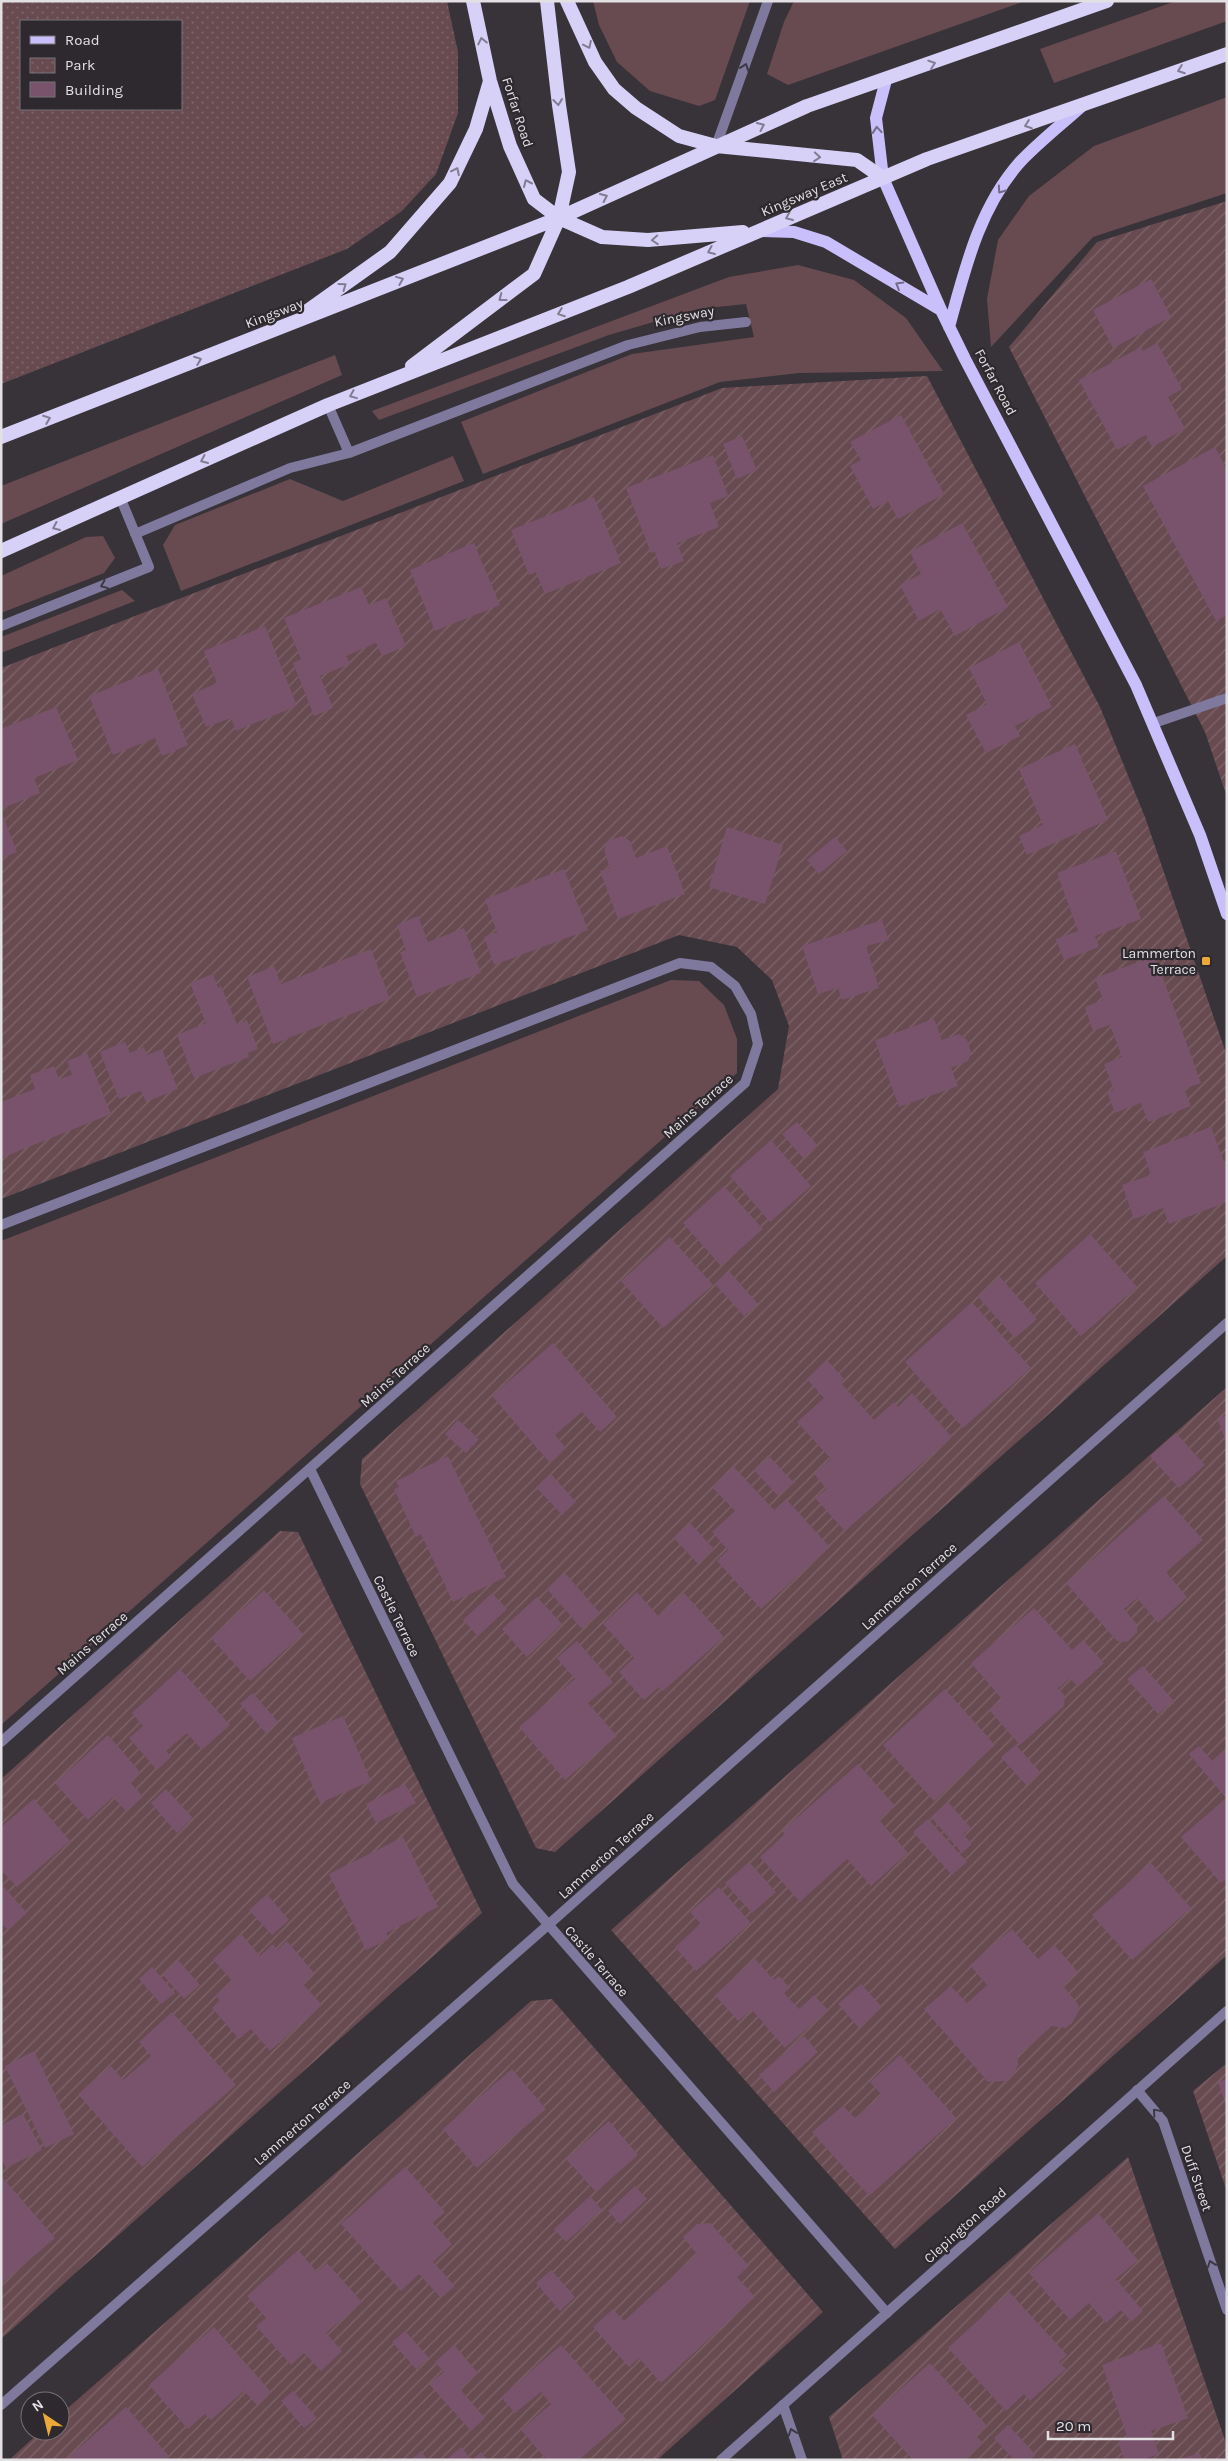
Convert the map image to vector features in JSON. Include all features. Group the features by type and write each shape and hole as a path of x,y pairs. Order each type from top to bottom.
{"highway":[{"name":"Forfar Road","path":"473,1 490,81 510,146 534,199 559,218 602,237 639,240 756,231"},
{"path":"1,551 328,405 398,376 534,274 559,218 569,172 547,1"},
{"path":"567,1 595,62 614,89 636,108 679,136 716,146 857,160 883,178"},
{"path":"559,218 807,106 886,80 1107,1"},
{"name":"Kingsway East","path":"398,376 628,287 927,159 1227,54"},
{"path":"289,324 390,252 450,183 476,129 490,81"},
{"name":"Kingsway","path":"1,437 559,218"}],"main road":[{"name":"Forfar Road","path":"886,80 876,118 883,178 949,327 1154,723 1200,834 1227,914"},
{"path":"949,327 978,228 988,209 1020,163 1083,105"},
{"path":"756,231 794,232 826,242 941,310"}],"street":[{"path":"716,146 768,1"},
{"name":"Kingsway","path":"135,534 290,468 349,453 628,345 700,328 746,322"},
{"path":"328,405 349,453"},
{"path":"1,626 149,567 120,497"},
{"path":"1154,723 1227,698"},
{"name":"Mains Terrace","path":"1,1225 680,962 711,967 734,986 751,1014 758,1044 745,1083 1,1742"},
{"name":"Lammerton Terrace","path":"1,2404 548,1925 1227,1323"},
{"name":"Castle Terrace","path":"310,1469 513,1884 887,2313"},
{"name":"Clepington Road","path":"721,2460 1227,2011"},
{"name":"Duff Street","path":"1137,2090 1163,2121 1227,2310"},
{"path":"783,2405 802,2460"}],"green space":[{"path":"1,1 447,1 458,52 458,113 436,174 402,211 347,249 1,384"},
{"path":"593,1 750,1 715,100 699,106 650,91 617,62 599,25"},
{"path":"794,1 1025,1 788,85 767,74 784,22"},
{"path":"1176,1 1227,1 1227,21 1054,83 1040,49"},
{"path":"1227,97 1227,193 1093,237 991,347 987,299 998,240 1029,196 1094,146"},
{"path":"1227,201 1227,797 1205,732 1009,347 1097,242"},
{"path":"798,265 854,280 906,318 943,371 799,373 720,382 483,474 461,422 632,354 754,337 746,304 698,309 609,335 379,420 372,411 729,277"},
{"path":"335,355 342,375 1,524 1,486"},
{"path":"927,376 1100,707 1145,817 1227,1056 1227,1256 555,1852 536,1848 360,1484 362,1459 778,1089 789,1026 772,980 737,947 679,935 1,1199 1,668 722,388"},
{"path":"453,456 464,481 181,591 163,545 175,525 290,479 343,501"},
{"path":"103,536 115,558 104,573 1,613 1,576 86,537"},
{"path":"122,590 135,601 1,653 1,637"},
{"path":"671,980 699,981 724,1005 737,1039 737,1073 1,1725 1,1241"},
{"path":"1227,1387 1227,1955 895,2249 611,1930"},
{"path":"280,1531 298,1532 482,1913 1,2339 1,1779"},
{"path":"552,1999 823,2312 657,2460 9,2460 30,2441 70,2441 70,2406 531,2001"},
{"path":"1227,2063 1227,2192 1193,2091"},
{"path":"1128,2157 1227,2446 1227,2460 843,2460 829,2417"}],"building":[{"path":"1151,279 1171,317 1113,348 1093,310"},
{"path":"1157,343 1182,389 1168,397 1185,429 1152,447 1146,435 1117,450 1079,380 1141,347 1143,351"},
{"path":"901,415 944,494 898,519 888,501 873,509 850,466 861,460 850,442"},
{"path":"742,436 757,470 737,479 723,444"},
{"path":"1215,447 1227,470 1227,615 1216,621 1143,486"},
{"path":"713,455 728,496 710,503 719,527 677,543 684,561 661,569 655,552 651,553 626,488"},
{"path":"594,497 621,563 545,594 536,572 529,575 511,530"},
{"path":"962,523 1008,607 955,636 940,609 919,621 900,585 921,574 910,552"},
{"path":"474,543 500,605 435,631 410,570"},
{"path":"361,587 369,605 386,598 406,646 382,656 376,643 346,656 350,664 320,676 333,708 314,716 293,663 301,659 284,618"},
{"path":"265,626 297,706 236,731 231,718 206,727 192,694 217,683 204,651"},
{"path":"1019,642 1052,707 1015,726 1020,736 986,753 966,715 987,704 969,668"},
{"path":"158,669 188,745 162,756 155,738 113,755 89,696"},
{"path":"56,707 78,760 34,778 40,793 1,809 1,729"},
{"path":"1075,744 1108,820 1027,855 1019,836 1043,825 1019,769"},
{"path":"3,816 17,852 1,858 1,817"},
{"path":"727,827 783,845 765,904 709,887"},
{"path":"622,836 630,841 636,858 667,846 685,894 618,919 600,871 610,868 604,850 608,841"},
{"path":"835,837 847,851 819,874 807,860"},
{"path":"1116,851 1141,919 1095,936 1099,947 1064,960 1056,939 1078,931 1057,873"},
{"path":"564,869 588,930 494,965 484,937 497,932 485,899"},
{"path":"418,916 428,942 464,928 481,973 417,997 400,952 406,950 397,925"},
{"path":"882,920 889,940 866,946 879,988 842,1000 838,988 818,994 802,946"},
{"path":"371,949 390,999 273,1044 247,977 274,966 281,984"},
{"path":"1155,956 1201,1083 1184,1089 1191,1106 1148,1122 1141,1103 1115,1113 1107,1092 1114,1090 1104,1064 1122,1057 1110,1025 1093,1031 1085,1007 1103,1000 1095,978"},
{"path":"213,974 218,988 221,986 237,1024 247,1020 258,1049 248,1053 249,1057 194,1078 177,1035 206,1023 190,983"},
{"path":"934,1019 942,1040 959,1034 967,1040 971,1052 968,1061 951,1068 958,1086 899,1107 875,1040"},
{"path":"125,1042 130,1053 144,1047 147,1055 162,1049 178,1089 146,1102 141,1091 119,1099 100,1052"},
{"path":"87,1053 111,1114 1,1158 1,1102 35,1089 30,1075 54,1066 59,1079 72,1075 67,1061"},
{"path":"797,1122 818,1146 803,1158 782,1134"},
{"path":"1211,1127 1227,1170 1227,1202 1169,1224 1163,1208 1134,1219 1122,1185 1151,1175 1143,1152"},
{"path":"771,1140 811,1186 770,1222 730,1176"},
{"path":"724,1186 763,1229 721,1266 683,1223"},
{"path":"1090,1234 1137,1287 1081,1336 1035,1283"},
{"path":"670,1237 713,1285 663,1328 621,1281"},
{"path":"729,1271 758,1304 744,1316 715,1284"},
{"path":"1000,1277 1037,1319 1015,1338 978,1297"},
{"path":"972,1302 1031,1368 963,1428 905,1362"},
{"path":"553,1343 617,1417 600,1432 582,1412 555,1435 566,1448 550,1463 492,1396"},
{"path":"827,1360 844,1379 841,1383 874,1420 894,1402 898,1407 912,1393 952,1437 845,1531 815,1498 827,1489 814,1474 831,1459 797,1422 824,1398 807,1379"},
{"path":"1227,1415 1227,1444 1217,1418"},
{"path":"458,1420 479,1439 466,1453 445,1434"},
{"path":"1176,1433 1205,1465 1179,1488 1150,1456"},
{"path":"448,1456 506,1577 453,1602 421,1534 416,1537 394,1489 399,1487 396,1481"},
{"path":"770,1457 794,1483 778,1496 754,1470"},
{"path":"734,1467 774,1510 786,1499 830,1547 761,1609 717,1561 728,1550 712,1532 735,1511 712,1487"},
{"path":"551,1474 576,1502 562,1515 536,1487"},
{"path":"1164,1496 1203,1540 1166,1572 1187,1597 1158,1623 1137,1598 1124,1609 1137,1624 1137,1633 1127,1642 1117,1641 1066,1583"},
{"path":"690,1523 714,1549 698,1564 674,1538"},
{"path":"565,1573 600,1613 582,1629 547,1589"},
{"path":"264,1590 303,1634 250,1681 211,1638"},
{"path":"637,1592 658,1616 684,1593 724,1637 663,1691 659,1687 644,1700 619,1672 634,1658 603,1624"},
{"path":"492,1593 507,1609 478,1636 463,1620"},
{"path":"537,1597 562,1624 527,1657 502,1629"},
{"path":"1034,1608 1072,1650 1083,1640 1104,1663 1078,1687 1070,1678 1058,1688 1065,1696 1064,1706 1020,1745 989,1710 1002,1699 971,1663"},
{"path":"577,1641 613,1682 588,1703 617,1736 565,1780 519,1727 575,1679 557,1658"},
{"path":"1143,1666 1174,1701 1158,1714 1127,1679"},
{"path":"180,1669 230,1725 202,1750 187,1733 166,1751 171,1757 157,1770 129,1738 143,1726 132,1713"},
{"path":"945,1689 995,1745 934,1801 883,1745"},
{"path":"253,1693 278,1722 266,1733 240,1704"},
{"path":"343,1716 371,1781 320,1803 292,1738"},
{"path":"108,1735 141,1773 130,1782 143,1797 126,1811 113,1797 88,1820 55,1783"},
{"path":"1016,1745 1041,1773 1026,1785 1001,1757"},
{"path":"1199,1746 1212,1761 1227,1748 1227,1878 1221,1883 1181,1837 1226,1798 1189,1754"},
{"path":"858,1764 895,1806 879,1820 908,1853 871,1886 847,1859 800,1902 760,1857 785,1834 782,1831"},
{"path":"405,1784 416,1803 376,1823 366,1804"},
{"path":"166,1789 193,1818 177,1833 151,1803"},
{"path":"34,1799 70,1841 17,1887 1,1870 1,1827"},
{"path":"948,1802 971,1828 963,1834 972,1844 962,1853 931,1817"},
{"path":"928,1819 967,1862 952,1875 913,1832"},
{"path":"403,1837 438,1907 386,1933 389,1939 366,1950 329,1874"},
{"path":"749,1862 776,1892 752,1913 725,1883"},
{"path":"1151,1863 1191,1908 1132,1960 1092,1915"},
{"path":"1,1884 27,1913 8,1930 3,1925 1,1927"},
{"path":"719,1887 751,1923 696,1971 675,1947 701,1924 690,1912"},
{"path":"267,1894 289,1920 272,1935 249,1910"},
{"path":"1012,1929 1038,1959 1054,1945 1078,1972 1063,1986 1078,2004 1079,2011 1072,2023 1066,2028 1052,2026 1018,2056 1018,2065 1014,2074 1007,2081 988,2082 924,2009 951,1986 967,2003 987,1985 970,1965"},
{"path":"241,1934 260,1956 273,1944 277,1950 287,1941 314,1973 303,1984 322,2005 270,2051 251,2029 239,2039 212,2008 220,2000 215,1996 232,1981 213,1959"},
{"path":"755,1959 774,1980 779,1976 790,1988 784,1993 799,2009 814,1995 828,2010 785,2048 752,2010 738,2021 715,1995"},
{"path":"178,1960 200,1985 184,1999 163,1975"},
{"path":"152,1967 175,1993 161,2004 139,1979"},
{"path":"861,1984 882,2007 859,2028 838,2004"},
{"path":"172,2012 236,2085 142,2167 78,2094 111,2066 123,2080 151,2056 139,2042"},
{"path":"804,2036 818,2052 774,2092 759,2075"},
{"path":"34,2051 74,2134 45,2148 5,2066"},
{"path":"900,2055 956,2118 869,2196 812,2132 843,2106 855,2118 882,2095 870,2082"},
{"path":"512,2069 546,2109 477,2168 443,2129"},
{"path":"1227,2079 1227,2105 1226,2105 1218,2082"},
{"path":"23,2114 42,2150 6,2168 1,2158 1,2125"},
{"path":"609,2121 638,2155 596,2192 566,2159"},
{"path":"405,2167 445,2212 433,2223 452,2244 433,2262 455,2286 441,2298 419,2274 401,2291 341,2224"},
{"path":"1,2176 55,2238 1,2284"},
{"path":"635,2186 647,2199 620,2224 608,2211"},
{"path":"590,2196 602,2210 566,2242 554,2229"},
{"path":"1098,2213 1138,2260 1116,2279 1143,2311 1131,2322 1121,2310 1106,2323 1089,2303 1070,2320 1029,2273"},
{"path":"710,2223 749,2266 737,2277 755,2297 661,2383 639,2358 629,2367 593,2327 613,2309 624,2321 697,2254 683,2237 697,2224"},
{"path":"298,2250 317,2272 327,2263 362,2302 326,2333 342,2351 321,2371 304,2353 291,2365 256,2326 266,2318 247,2296"},
{"path":"551,2270 575,2297 560,2311 536,2283"},
{"path":"1009,2292 1067,2355 1059,2362 1066,2369 1030,2401 1024,2394 1006,2411 948,2348"},
{"path":"214,2327 271,2392 257,2405 244,2391 211,2420 205,2414 188,2429 149,2385"},
{"path":"405,2331 429,2358 416,2369 392,2342"},
{"path":"1161,2343 1188,2418 1151,2431 1159,2454 1142,2460 1124,2460 1118,2442 1128,2439 1102,2365"},
{"path":"454,2345 478,2373 460,2389 485,2418 471,2431 429,2384 444,2372 435,2362"},
{"path":"561,2345 626,2419 579,2460 547,2460 521,2430 551,2404 541,2392 515,2413 501,2397"},
{"path":"930,2363 987,2426 976,2436 983,2443 965,2460 913,2460 872,2415"},
{"path":"293,2391 317,2418 304,2428 281,2401"},
{"path":"126,2407 169,2456 165,2460 65,2460"},
{"path":"1008,2425 1036,2455 1028,2460 1014,2460 994,2438"},
{"path":"461,2447 472,2460 446,2460"},
{"path":"421,2451 428,2460 411,2460"},
{"path":"481,2452 488,2460 472,2460"},
{"path":"1200,2453 1202,2460 1180,2460 1180,2459"}],"place":[{"name":"Lammerton Terrace","path":"1206,961"}]}
